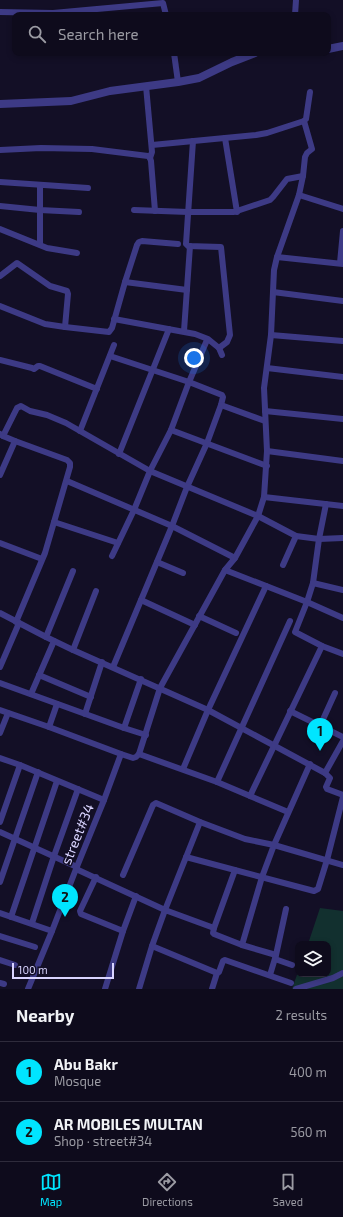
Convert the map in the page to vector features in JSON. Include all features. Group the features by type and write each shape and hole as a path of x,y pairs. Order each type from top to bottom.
{"street":[{"path":"295,12 296,0"},
{"path":"63,12 163,2 165,12"},
{"path":"0,12 12,12"},
{"path":"331,48 343,46"},
{"path":"174,56 178,82"},
{"path":"0,104 71,101 110,91 199,78 247,56"},
{"path":"146,86 152,145 152,153 150,158 154,211"},
{"path":"0,710 133,758 139,754 160,688 225,570 235,558 258,516 264,497 267,451 264,388 271,335 274,270 276,257 299,195 303,176 304,157 312,150 304,121 306,119 310,92"},
{"path":"152,145 268,133 304,121"},
{"path":"224,138 237,212"},
{"path":"193,141 186,244 190,246 222,247 230,334 228,342 219,348"},
{"path":"0,150 41,148 92,149 148,156 150,158"},
{"path":"134,210 237,212 270,200 287,179 303,176"},
{"path":"0,182 88,188"},
{"path":"40,185 40,244"},
{"path":"299,195 343,208"},
{"path":"0,206 79,212"},
{"path":"0,229 47,248 77,253"},
{"path":"276,257 341,263 343,231"},
{"path":"0,306 45,324 109,332 112,328 125,282 139,242 178,244"},
{"path":"184,332 190,246"},
{"path":"0,276 17,264 50,286 67,291 65,327"},
{"path":"125,282 187,290"},
{"path":"273,292 343,301"},
{"path":"114,320 169,328 208,339 219,348 222,355"},
{"path":"119,454 169,328"},
{"path":"271,335 343,341"},
{"path":"112,556 134,510 150,471 171,430 207,340"},
{"path":"80,431 114,345"},
{"path":"110,356 189,382 222,395 223,399 207,443 187,487 142,600 113,667"},
{"path":"0,360 34,369 40,366 97,389"},
{"path":"267,368 343,377"},
{"path":"222,405 265,421"},
{"path":"0,667 42,559 67,481 70,467 70,463 67,460 2,435 17,408 21,406 30,411 47,415 66,423 150,471 258,516 296,536 320,539 343,538"},
{"path":"265,411 343,419"},
{"path":"171,430 267,466"},
{"path":"0,475 15,441"},
{"path":"267,451 343,461"},
{"path":"67,481 172,526 235,558"},
{"path":"264,497 343,506"},
{"path":"326,504 313,583 295,632 322,646 343,654"},
{"path":"54,522 118,542"},
{"path":"283,565 296,536"},
{"path":"0,543 42,559"},
{"path":"157,562 183,573"},
{"path":"225,570 307,602 343,618"},
{"path":"46,637 73,571"},
{"path":"313,583 343,590"},
{"path":"183,769 208,710 266,586"},
{"path":"73,650 96,590"},
{"path":"142,600 194,625"},
{"path":"0,613 73,650 208,710 310,764 325,773 330,778 326,786 327,789 343,796 327,860 318,889 316,890 262,878 186,857"},
{"path":"200,616 236,633"},
{"path":"217,782 290,621"},
{"path":"31,694 54,641"},
{"path":"250,796 322,646"},
{"path":"85,714 102,662"},
{"path":"39,675 90,697"},
{"path":"124,728 141,679"},
{"path":"0,683 146,735"},
{"path":"320,726 335,693"},
{"path":"49,727 57,704"},
{"path":"290,711 343,737"},
{"path":"0,733 8,713"},
{"path":"325,773 340,751 343,741"},
{"name":"street#34","path":"28,989 121,754"},
{"path":"139,754 217,782 288,812"},
{"path":"0,758 38,772 104,800"},
{"path":"242,945 262,878 274,846 310,764"},
{"path":"0,822 20,765"},
{"path":"0,882 38,772"},
{"path":"11,917 57,781"},
{"path":"32,923 78,789"},
{"path":"123,875 154,804 156,803 200,822 246,839 343,865"},
{"path":"139,989 165,910 200,822"},
{"path":"0,832 54,856 165,910 214,928"},
{"path":"235,870 213,933 292,965"},
{"path":"96,877 80,914 123,931"},
{"path":"105,989 123,931 136,896"},
{"path":"270,975 286,909"},
{"path":"0,913 52,931"},
{"path":"0,936 34,947"},
{"path":"152,946 217,973"},
{"path":"0,960 15,965"},
{"path":"212,989 217,973 225,960 291,983"},
{"path":"296,989 333,978 343,973"}],"green space":[{"path":"320,908 343,911 343,989 292,989 296,977 331,977 331,941 309,941"}],"place":[{"name":"Abu Bakr","path":"320,751"},
{"name":"AR MOBILES MULTAN","path":"65,917"}]}
